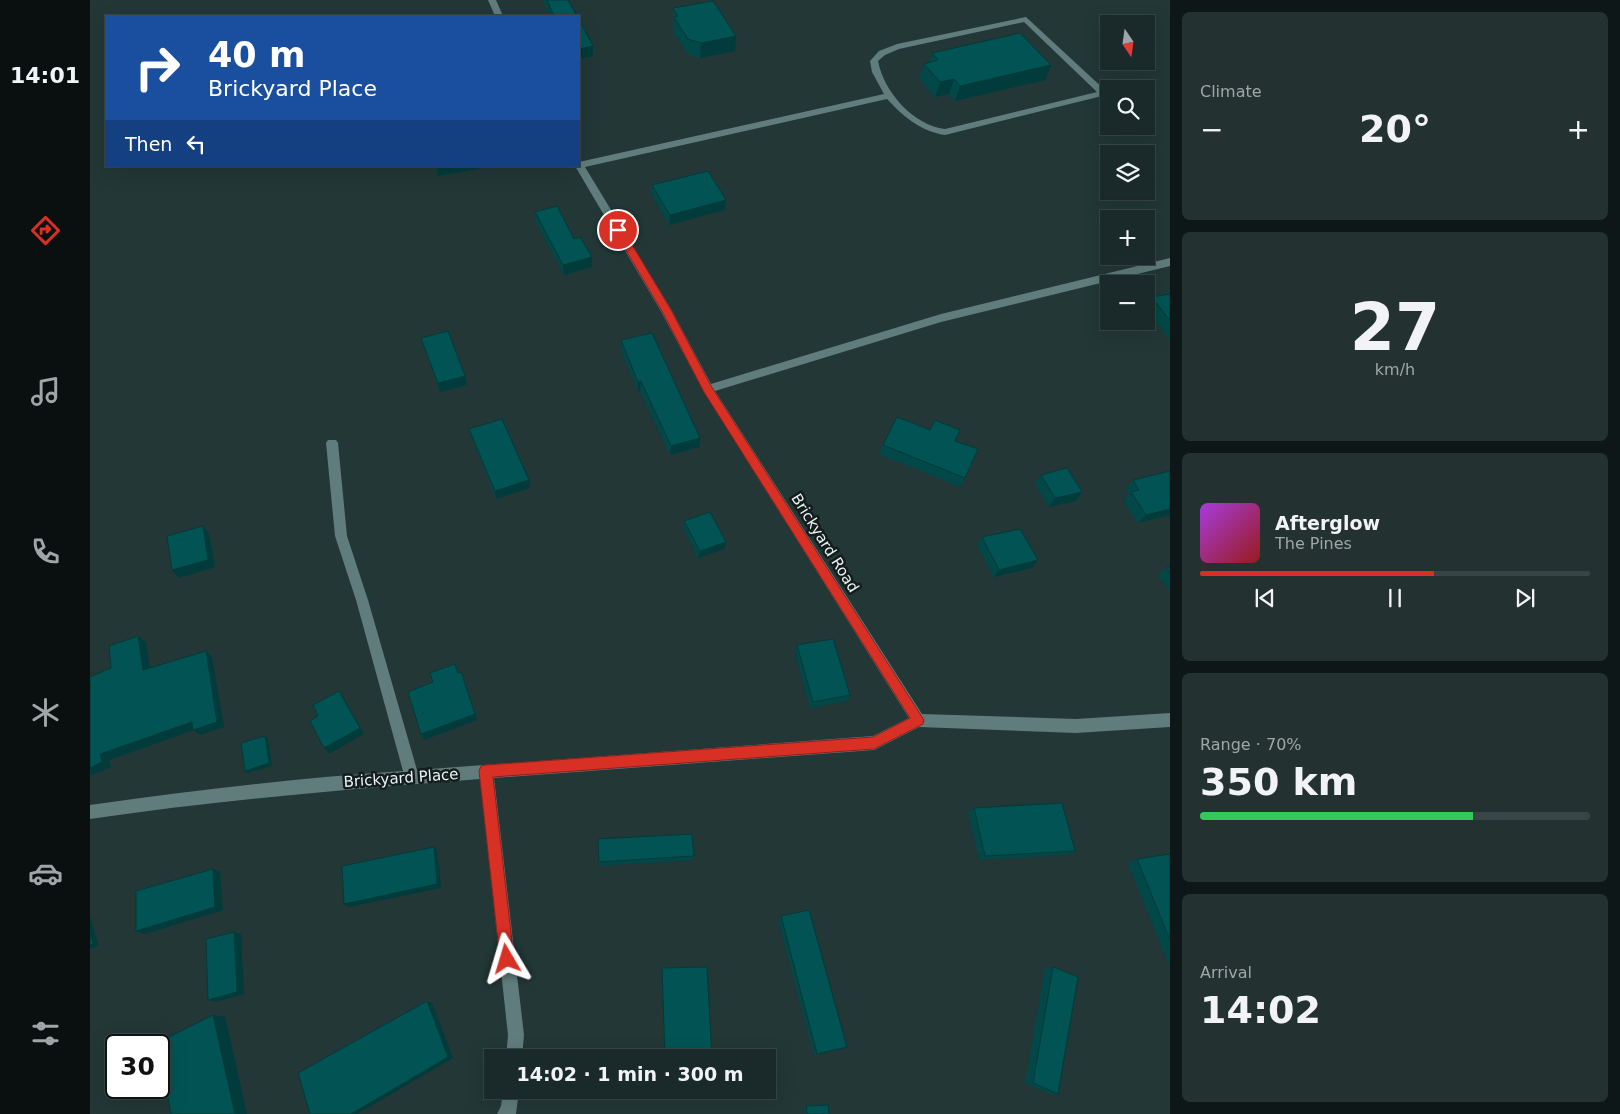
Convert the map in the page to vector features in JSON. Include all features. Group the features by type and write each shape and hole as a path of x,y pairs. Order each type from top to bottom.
{"street":[{"path":"492,0 499,15"},
{"path":"1026,19 1103,93 945,132 921,126 889,96 876,72 874,61 882,53 897,47 1026,19"},
{"path":"580,165 889,96"},
{"name":"Brickyard Road","path":"580,167 667,312 708,389 918,720"},
{"path":"708,389 941,318 1170,262"},
{"path":"332,443 341,536 362,600 412,778"},
{"path":"918,720 1076,726 1170,720"},
{"name":"Brickyard Place","path":"90,812 179,799 331,783 874,743 918,720"},
{"path":"486,771 516,1035 515,1049"},
{"path":"505,1114 509,1110 510,1099"}],"building":[{"path":"547,0 568,0 576,15 554,15"},
{"path":"713,1 736,36 701,43 688,39 674,17 678,16 673,8"},
{"path":"580,21 593,46 580,49"},
{"path":"1020,33 1051,65 960,86 954,79 940,82 924,64 938,60 932,53"},
{"path":"708,171 726,200 670,215 652,185"},
{"path":"557,206 574,239 580,237 592,257 563,265 535,212"},
{"path":"1170,294 1170,321 1155,301 1155,296"},
{"path":"448,331 465,376 438,383 421,338"},
{"path":"652,333 700,438 671,446 641,381 638,382 621,340"},
{"path":"897,417 930,430 935,420 960,430 955,441 978,449 965,478 883,445"},
{"path":"502,419 529,480 495,491 469,429"},
{"path":"1067,468 1082,492 1055,498 1041,475"},
{"path":"1170,471 1170,509 1146,515 1131,492 1139,490 1133,480"},
{"path":"710,512 726,542 700,551 684,521"},
{"path":"203,526 208,560 172,570 167,536"},
{"path":"1020,529 1038,560 999,570 982,537"},
{"path":"138,636 143,670 206,651 217,722 193,730 192,722 100,754 102,762 90,768 90,677 111,668 109,646"},
{"path":"833,639 850,695 813,702 797,645"},
{"path":"455,664 458,673 461,672 475,714 421,734 408,692 433,682 430,673"},
{"path":"339,691 360,728 324,748 310,721 318,716 313,705"},
{"path":"265,736 269,763 245,771 241,743"},
{"path":"1062,803 1075,851 985,856 974,808"},
{"path":"692,834 694,856 599,862 598,839"},
{"path":"434,847 437,884 344,904 342,866"},
{"path":"1170,854 1170,940 1137,859"},
{"path":"213,869 215,907 136,931 136,891"},
{"path":"809,910 847,1047 817,1054 781,916"},
{"path":"90,932 93,944 90,945"},
{"path":"234,932 237,992 208,1000 206,939"},
{"path":"707,967 712,1049 665,1049 662,968"},
{"path":"1053,967 1078,977 1058,1094 1033,1083"},
{"path":"427,1001 448,1057 351,1114 310,1114 298,1073"},
{"path":"213,1015 235,1114 171,1114 168,1099 170,1099 170,1036"},
{"path":"828,1105 829,1114 807,1114 806,1106"}],"route":[{"path":"507,959 486,771 874,743 918,720 708,389 667,312 618,230"}]}
